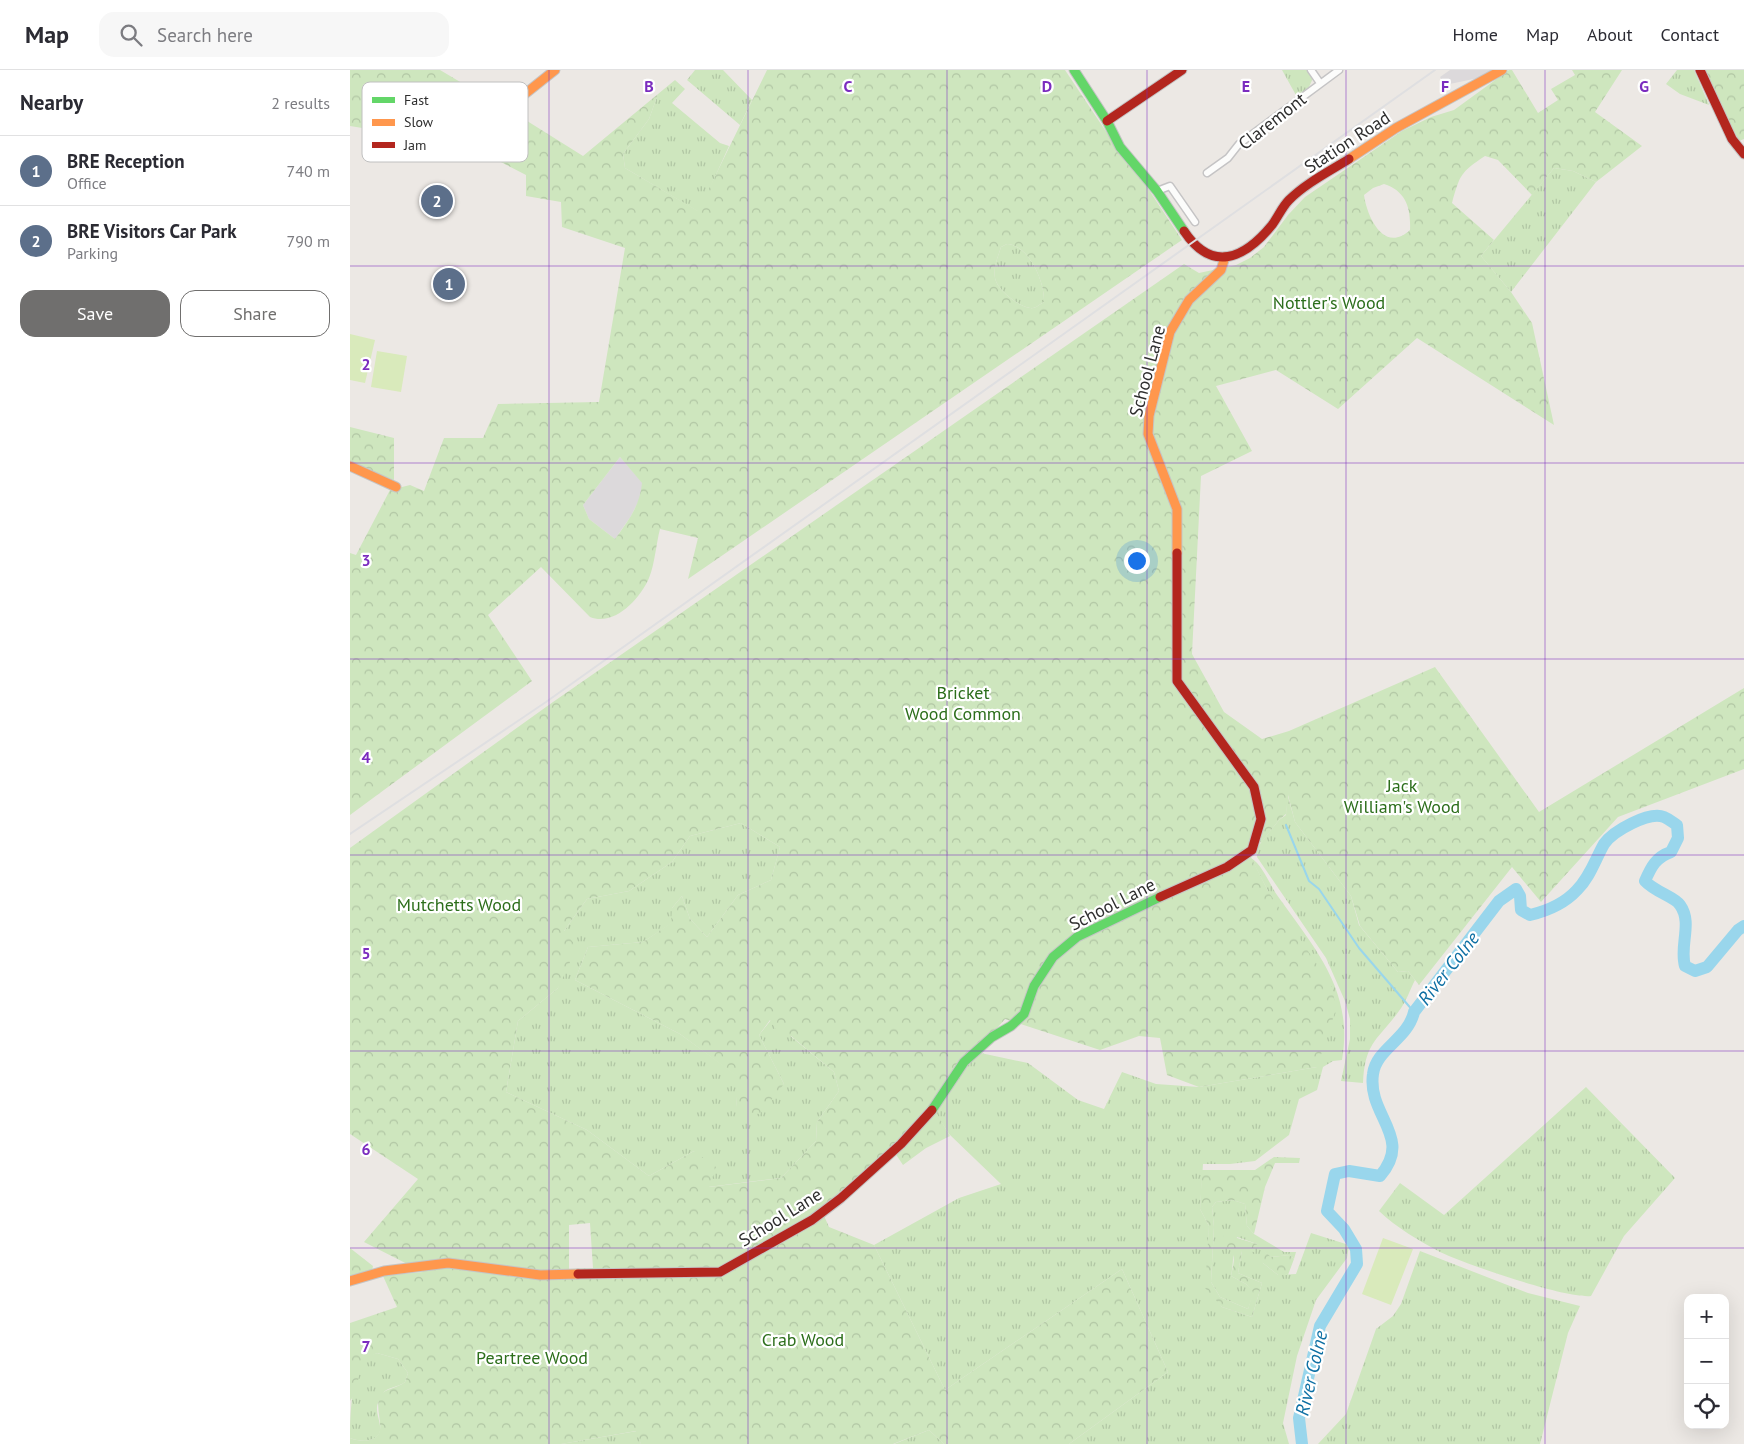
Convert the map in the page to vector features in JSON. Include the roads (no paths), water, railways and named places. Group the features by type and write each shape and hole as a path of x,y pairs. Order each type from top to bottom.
{"street":[{"path":"528,91 555,70"},
{"path":"1074,70 1107,121 1120,146 1157,192 1197,250 1225,257"},
{"path":"1107,121 1182,70"},
{"path":"1311,70 1320,83"},
{"name":"Claremont","path":"1207,172 1228,158 1239,144 1339,70"},
{"name":"Station Road","path":"1225,257 1247,251 1272,225 1289,200 1321,177 1396,128 1502,70"},
{"path":"1700,70 1732,139 1744,154"},
{"path":"1157,192 1170,186 1195,222"},
{"name":"School Lane","path":"350,1281 384,1271 448,1263 540,1275 720,1272 812,1220 841,1198 901,1144 936,1105 964,1062 992,1037 1011,1026 1024,1014 1034,986 1053,957 1077,937 1157,898 1228,867 1252,850 1261,819 1254,787 1177,681 1177,509 1148,434 1149,416 1170,332 1189,300 1221,270 1225,257"},
{"path":"350,466 396,487"}],"waterway":[{"name":"River Colne","path":"1302,1444 1299,1418 1320,1326 1357,1264 1356,1249 1344,1229 1327,1211 1335,1174 1349,1171 1380,1176 1389,1162 1392,1150 1391,1138 1376,1102 1373,1089 1375,1065 1405,1030 1414,1012 1499,901 1516,889 1520,896 1521,910 1530,915 1555,906 1567,899 1582,885 1604,844 1615,833 1641,819 1657,816 1664,817 1677,825 1678,838 1671,852 1661,857 1655,863 1645,881 1674,899 1684,912 1686,927 1685,966 1695,971 1707,967 1738,930 1744,926"},
{"path":"1286,825 1309,881 1319,889 1359,948 1414,1012"}],"railway":[{"path":"350,834 546,702 1435,70"}],"place":[{"name":"BRE Visitors Car Park","path":"437,201"},
{"name":"BRE Reception","path":"449,284"}],"park label":[{"name":"Nottler's Wood","path":"1329,302"},
{"name":"Bricket Wood Common","path":"963,702"},
{"name":"Jack William's Wood","path":"1402,795"},
{"name":"Mutchetts Wood","path":"459,904"},
{"name":"Crab Wood","path":"803,1339"},
{"name":"Peartree Wood","path":"532,1357"}]}
